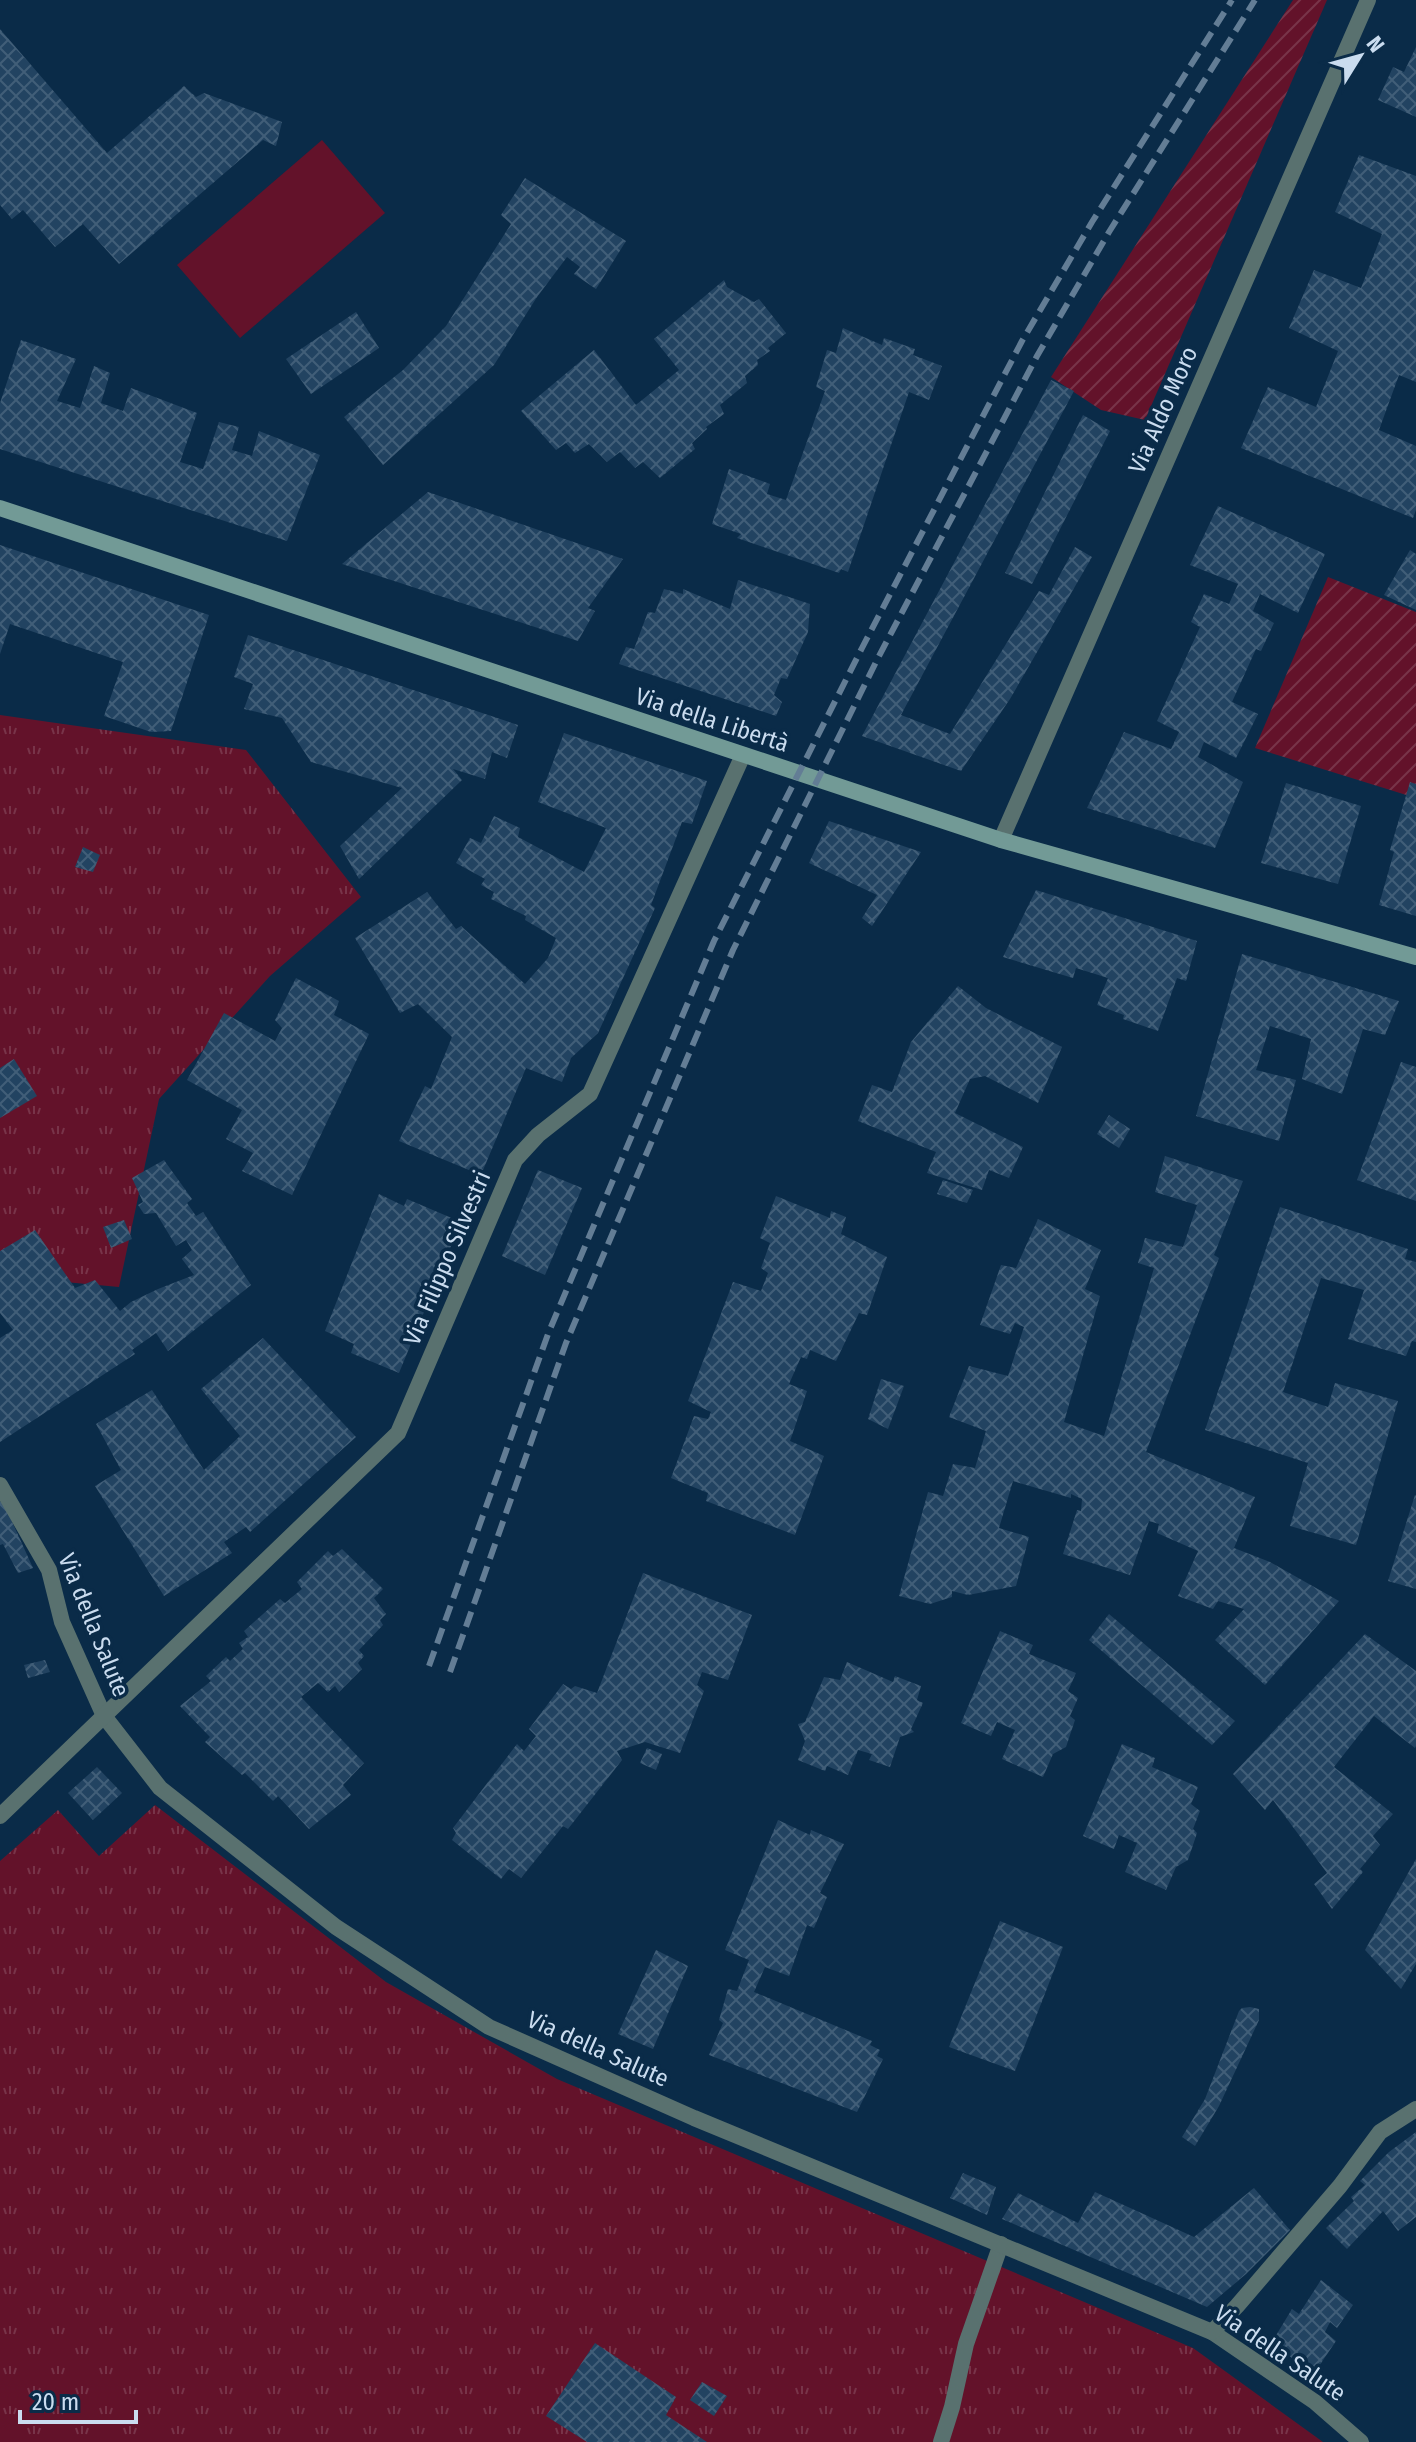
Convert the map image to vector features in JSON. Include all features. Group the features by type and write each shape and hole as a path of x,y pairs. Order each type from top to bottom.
{"street":[{"name":"Via Aldo Moro","path":"1001,840 1368,0"},
{"name":"Via della Libertà","path":"0,508 1001,840 1416,957"},
{"name":"Via Filippo Silvestri","path":"0,1816 398,1433 515,1160 538,1135 590,1094 743,755"},
{"name":"Via della Salute","path":"0,1485 49,1570 62,1622 104,1716 160,1788 336,1927 489,2027 694,2118 1212,2332 1315,2402 1361,2442"},
{"path":"1212,2332 1340,2186 1380,2132 1416,2109"},
{"path":"941,2442 966,2344 1001,2244"}],"green space":[{"path":"1293,0 1327,0 1145,420 1101,410 1051,377"},
{"path":"322,140 385,213 240,338 177,265"},
{"path":"1328,577 1416,612 1416,798 1255,748"},
{"path":"0,715 246,750 361,897 270,976 159,1099 119,1287 0,1276"},
{"path":"155,1805 386,1982 557,2079 1193,2348 1323,2442 0,2442 0,1861 58,1810 99,1856"}],"building":[{"path":"0,29 107,153 184,86 196,97 204,93 282,122 276,146 263,140 119,264 83,224 55,247 23,210 12,219 0,205"},
{"path":"1416,47 1416,117 1378,100 1393,67 1404,72"},
{"path":"1359,155 1416,176 1416,382 1399,375 1379,430 1416,446 1416,510 1413,518 1241,448 1268,387 1316,407 1338,351 1289,328 1314,270 1361,288 1382,234 1335,212"},
{"path":"525,178 626,241 596,289 574,274 580,267 567,257 537,297 494,365 383,465 344,417 403,370 446,326 511,224 501,215"},
{"path":"724,280 727,287 754,302 759,299 786,333 757,360 758,365 745,376 747,383 720,405 724,414 706,427 692,443 695,449 660,478 643,462 635,468 620,452 607,462 589,444 575,453 566,443 556,450 521,411 594,350 636,405 679,370 654,339"},
{"path":"356,312 379,348 311,394 286,359"},
{"path":"843,328 882,345 884,338 915,349 913,355 942,366 929,400 909,392 848,572 841,569 839,573 737,538 741,534 712,524 729,469 770,484 767,494 786,500 825,391 816,387 827,350 836,353"},
{"path":"21,340 76,359 57,401 80,408 94,366 110,373 101,403 123,411 131,388 197,413 180,462 203,469 219,422 239,427 232,450 252,456 259,431 320,455 287,541 0,449 0,403"},
{"path":"1051,380 1074,391 901,715 950,734 1039,591 1049,595 1075,547 1092,557 1010,699 961,771 862,736"},
{"path":"1083,415 1110,431 1032,584 1005,573"},
{"path":"428,492 623,559 588,608 595,611 578,641 342,564"},
{"path":"1218,506 1325,554 1298,613 1260,594 1253,611 1274,623 1261,651 1256,649 1232,702 1258,714 1236,758 1204,742 1198,757 1243,782 1215,848 1087,808 1124,732 1171,749 1179,732 1157,721 1200,627 1191,622 1204,594 1229,604 1238,584 1190,565"},
{"path":"0,545 209,615 171,731 151,732 104,716 123,662 10,624 0,654"},
{"path":"1410,550 1416,554 1416,610 1384,595"},
{"path":"738,580 810,604 808,632 787,679 781,678 774,695 782,702 776,716 619,664 626,647 634,649 648,612 655,613 664,589 683,594 683,589 730,609"},
{"path":"248,635 518,725 507,758 492,752 485,779 453,769 462,780 359,879 340,846 402,788 311,762 282,718 244,709 253,684 234,677"},
{"path":"564,733 707,781 692,824 682,822 651,905 655,908 598,1033 571,1058 562,1082 526,1068 481,1175 399,1141 425,1086 431,1089 452,1037 418,1004 400,1013 355,938 427,892 456,929 461,926 525,984 548,958 556,938 525,920 526,916 491,899 494,892 481,885 485,879 456,863 470,838 481,843 494,816 520,828 518,837 584,872 606,828 538,802"},
{"path":"1410,782 1416,784 1416,916 1379,905 1394,852 1390,850"},
{"path":"1286,783 1361,806 1338,884 1261,863"},
{"path":"829,821 921,852 872,926 862,918 877,895 809,863"},
{"path":"83,847 100,855 93,872 75,867"},
{"path":"1036,890 1197,941 1186,981 1177,978 1158,1031 1123,1019 1124,1015 1097,1005 1108,978 1076,968 1073,978 1003,957"},
{"path":"1242,954 1399,1001 1385,1035 1363,1029 1342,1094 1302,1079 1311,1039 1270,1026 1256,1070 1296,1080 1279,1141 1196,1116"},
{"path":"296,978 339,1001 334,1015 369,1034 292,1195 242,1171 253,1153 226,1139 242,1110 187,1080 224,1013 275,1041 282,1028 275,1020"},
{"path":"958,986 986,1008 1062,1047 1038,1103 985,1076 970,1079 955,1113 1023,1147 1009,1178 989,1170 982,1190 927,1173 936,1152 858,1121 872,1085 892,1092 911,1042"},
{"path":"14,1059 37,1096 0,1118 0,1068"},
{"path":"1401,1062 1416,1067 1416,1201 1357,1180"},
{"path":"1109,1115 1130,1129 1119,1148 1097,1134"},
{"path":"1165,1156 1243,1181 1214,1255 1219,1258 1146,1452 1255,1497 1234,1548 1270,1562 1339,1601 1265,1685 1215,1640 1244,1609 1218,1601 1213,1609 1178,1596 1198,1551 1157,1533 1159,1524 1149,1521 1130,1575 1063,1554 1077,1510 1081,1511 1082,1499 1071,1494 1071,1498 1013,1481 999,1528 1029,1537 1016,1586 968,1595 952,1591 952,1597 930,1604 899,1596 928,1492 943,1496 953,1464 975,1468 986,1431 949,1417 969,1366 1008,1376 1024,1327 1015,1323 1010,1334 980,1325 1001,1265 1016,1268 1038,1219 1101,1250 1085,1289 1100,1296 1064,1422 1104,1436 1154,1268 1138,1263 1145,1238 1183,1247 1197,1205 1155,1192"},
{"path":"164,1160 192,1199 187,1203 196,1216 203,1212 251,1285 168,1351 156,1333 132,1350 135,1354 0,1442 0,1338 13,1330 0,1313 0,1251 35,1230 75,1288 95,1280 120,1311 131,1302 194,1275 182,1259 192,1250 186,1240 176,1246 156,1213 144,1214 138,1205 143,1202 132,1178"},
{"path":"538,1170 582,1188 545,1275 502,1256"},
{"path":"943,1180 973,1190 967,1203 937,1194"},
{"path":"379,1194 404,1206 407,1199 461,1222 399,1373 351,1353 354,1344 325,1331"},
{"path":"776,1196 830,1218 831,1211 846,1217 841,1234 887,1257 867,1315 859,1313 836,1361 810,1350 807,1359 801,1357 789,1384 807,1391 790,1441 824,1456 795,1535 706,1501 708,1493 671,1478 694,1416 708,1419 711,1412 688,1401 733,1282 761,1291 768,1273 761,1268 770,1243 760,1238"},
{"path":"1280,1207 1408,1249 1405,1259 1416,1262 1416,1342 1412,1341 1406,1356 1348,1339 1364,1290 1321,1278 1283,1392 1328,1407 1335,1383 1398,1401 1356,1545 1290,1526 1308,1463 1205,1430"},
{"path":"124,1220 132,1239 111,1248 103,1227"},
{"path":"263,1338 356,1437 250,1532 246,1527 224,1542 232,1553 164,1596 95,1486 121,1470 96,1424 152,1390 204,1470 240,1436 201,1389"},
{"path":"881,1379 904,1386 888,1429 868,1419"},
{"path":"1416,1496 1416,1589 1388,1581"},
{"path":"0,1501 33,1568 18,1573 3,1544 0,1545"},
{"path":"342,1549 383,1589 374,1598 386,1614 380,1620 383,1625 359,1650 364,1656 358,1663 362,1669 339,1692 335,1686 328,1692 318,1683 301,1697 364,1763 343,1785 351,1795 309,1829 278,1796 273,1801 245,1773 242,1775 205,1742 210,1737 180,1706 211,1681 206,1676 226,1657 230,1661 243,1649 239,1643 248,1637 244,1631 280,1599 285,1603 302,1589 297,1582 328,1551 333,1556"},
{"path":"643,1573 752,1615 728,1680 702,1672 697,1685 704,1691 680,1753 645,1742 617,1751 622,1760 568,1829 563,1826 521,1878 509,1869 501,1879 452,1840 456,1833 453,1828 517,1744 524,1751 536,1736 529,1729 563,1684 571,1689 575,1686 597,1693"},
{"path":"1109,1614 1235,1721 1212,1745 1089,1640"},
{"path":"1000,1631 1033,1645 1029,1654 1076,1673 1068,1691 1078,1698 1070,1716 1075,1720 1066,1747 1053,1754 1043,1777 1002,1759 1015,1730 997,1722 991,1736 961,1723"},
{"path":"1365,1634 1416,1671 1416,1746 1374,1716 1334,1767 1393,1814 1373,1836 1380,1845 1360,1869 1363,1872 1332,1909 1314,1884 1327,1873 1273,1800 1265,1810 1233,1774"},
{"path":"45,1660 50,1672 28,1678 24,1665"},
{"path":"847,1662 893,1682 895,1676 921,1686 917,1700 923,1703 911,1729 914,1732 900,1737 890,1767 869,1760 872,1754 858,1750 848,1775 827,1766 825,1771 798,1760 805,1741 798,1724 805,1722 824,1677 840,1680"},
{"path":"1122,1744 1155,1758 1152,1767 1198,1787 1191,1804 1200,1811 1193,1829 1197,1833 1188,1860 1176,1867 1166,1890 1125,1872 1137,1843 1119,1835 1114,1849 1083,1836"},
{"path":"647,1748 662,1754 656,1770 640,1763"},
{"path":"97,1767 122,1793 93,1820 68,1793"},
{"path":"778,1820 810,1835 811,1830 844,1844 820,1893 827,1897 814,1928 807,1925 789,1976 765,1967 754,1992 872,2041 870,2045 880,2050 877,2056 883,2059 857,2112 709,2055 723,2023 719,2020 728,1989 737,1991 749,1960 725,1950"},
{"path":"1416,1859 1416,1964 1401,1989 1365,1950"},
{"path":"1000,1921 1063,1947 1015,2071 949,2047"},
{"path":"656,1950 688,1966 653,2049 618,2034"},
{"path":"1250,2007 1259,2009 1259,2020 1219,2106 1195,2146 1182,2137 1205,2099 1239,2011"},
{"path":"1416,2132 1416,2217 1398,2231 1383,2211 1347,2249 1326,2228 1354,2201 1351,2197 1365,2185 1360,2181 1389,2152"},
{"path":"963,2173 996,2187 987,2215 950,2198"},
{"path":"1254,2188 1290,2230 1207,2307 1002,2219 1018,2193 1078,2223 1095,2192 1194,2237"},
{"path":"1321,2280 1353,2305 1337,2328 1330,2322 1325,2332 1336,2341 1313,2375 1272,2342 1292,2309 1299,2314"},
{"path":"595,2343 676,2397 666,2415 707,2442 587,2442 546,2416"},
{"path":"702,2382 727,2396 714,2416 690,2400"}],"railway":[{"path":"429,1666 548,1334 714,941 1022,341 1092,222 1232,0"},
{"path":"450,1672 566,1343 733,950 878,658 1037,356 1109,232 1255,0"}]}
